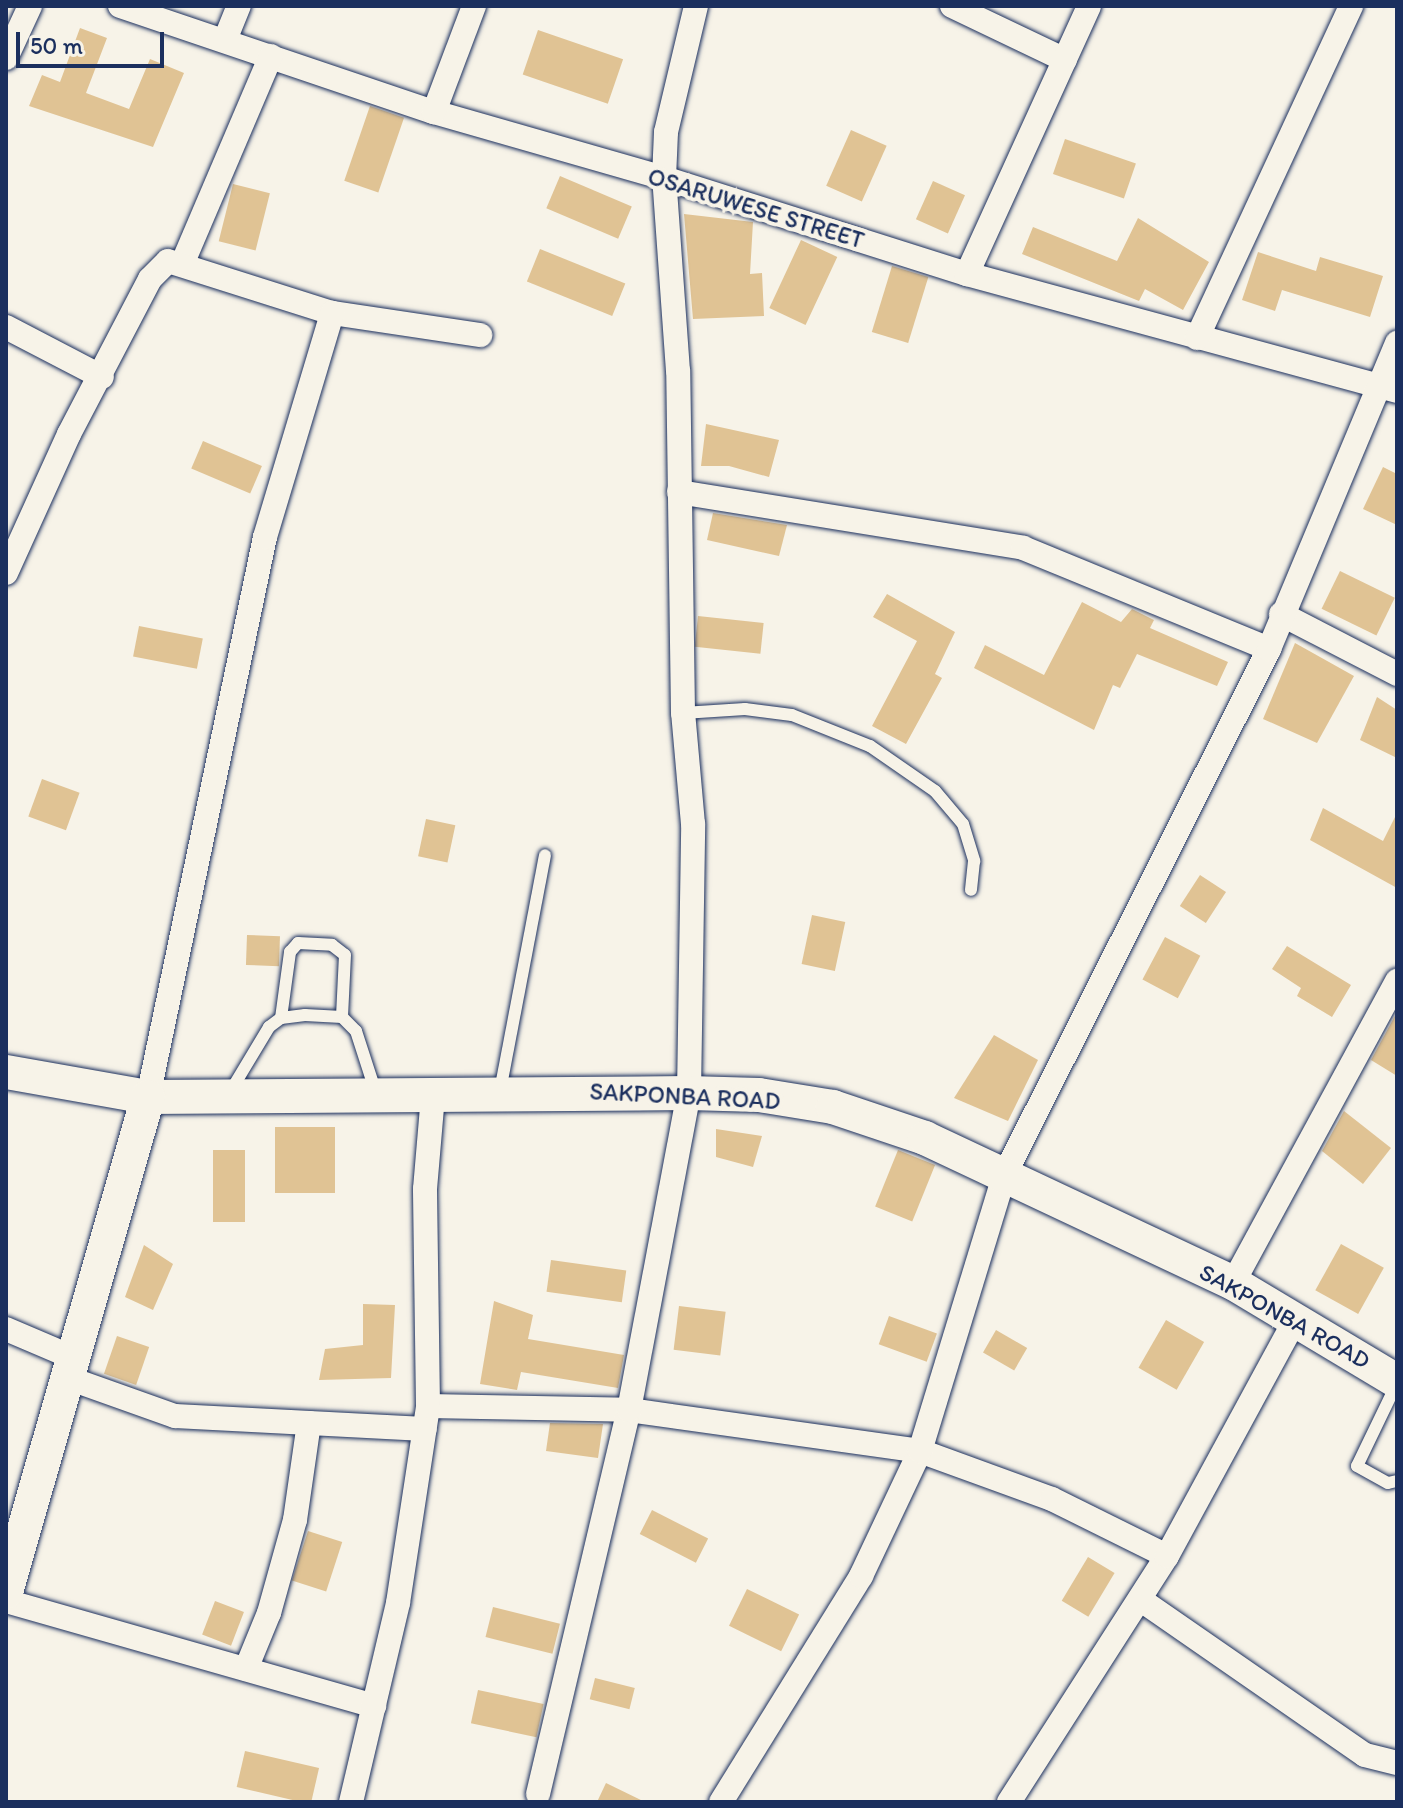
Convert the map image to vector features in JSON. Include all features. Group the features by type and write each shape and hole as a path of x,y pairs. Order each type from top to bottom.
{"main road":[{"name":"SAKPONBA ROAD","path":"6,1072 148,1097 689,1093 759,1095 833,1107 925,1138 1233,1283 1296,1318 1397,1382"},
{"path":"7,1588 148,1097"}],"street":[{"path":"6,58 30,6"},
{"name":"OSARUWESE STREET","path":"120,6 434,112 664,178 967,274 1387,387"},
{"path":"225,40 239,6"},
{"path":"434,112 474,6"},
{"path":"538,1794 629,1410 689,1093 693,824 683,713 678,371 664,178 666,132 696,6"},
{"path":"952,6 1065,60"},
{"path":"967,274 1089,6"},
{"path":"1197,338 1351,6"},
{"path":"183,262 271,56"},
{"path":"6,573 69,434 102,377 150,279 168,261 183,262 332,313 480,335"},
{"path":"148,1097 265,537 332,313"},
{"path":"6,327 102,377"},
{"path":"721,1802 861,1576 920,1451 1004,1176 1269,649 1281,614 1387,387 1397,343"},
{"path":"679,492 1023,548 1269,649"},
{"path":"1281,614 1397,674"},
{"path":"1233,1283 1397,981"},
{"path":"351,1802 398,1603 427,1417 425,1189 433,1096"},
{"path":"1009,1802 1141,1600 1296,1318"},
{"path":"6,1329 71,1368 175,1416 309,1423 629,1410 920,1451 1052,1499 1167,1556"},
{"path":"246,1669 269,1613 295,1520 309,1423"},
{"path":"7,1588 246,1669 374,1706"},
{"path":"1141,1600 1365,1755 1397,1763"}],"lane":[{"path":"683,713 745,709 792,715 870,746 935,791 963,824 974,861 971,890"},
{"path":"499,1094 545,855"},
{"path":"281,1018 290,952 298,943 332,945 345,955 342,1017"},
{"path":"228,1097 269,1027 281,1018 342,1017 356,1031 377,1096"},
{"path":"1397,1382 1357,1466 1388,1483 1397,1481"}],"building":[{"path":"80,28 107,38 86,93 129,109 150,59 184,73 153,147 29,106 42,75 60,82"},
{"path":"538,30 623,59 608,104 523,74"},
{"path":"370,106 404,118 378,192 344,181"},
{"path":"851,130 887,146 862,202 826,186"},
{"path":"1065,139 1136,163 1124,198 1053,174"},
{"path":"560,176 632,206 618,239 546,208"},
{"path":"933,181 965,195 948,234 916,219"},
{"path":"233,184 270,193 256,250 219,241"},
{"path":"684,214 753,222 750,274 762,273 764,316 693,319"},
{"path":"1138,218 1209,262 1183,310 1145,289 1139,301 1022,254 1033,227 1117,261"},
{"path":"801,240 837,257 806,325 769,308"},
{"path":"540,249 625,283 612,316 527,281"},
{"path":"1258,252 1316,271 1320,257 1383,276 1370,317 1282,290 1275,311 1242,300"},
{"path":"892,266 928,277 908,343 872,332"},
{"path":"706,424 779,440 769,477 729,466 701,466"},
{"path":"203,441 262,466 250,494 191,469"},
{"path":"1383,467 1397,474 1397,525 1363,509"},
{"path":"713,513 787,525 779,556 707,540"},
{"path":"1340,571 1395,598 1376,635 1322,609"},
{"path":"887,594 955,632 935,674 942,678 906,744 872,726 917,641 873,617"},
{"path":"1082,602 1121,622 1132,609 1154,620 1150,628 1228,662 1217,686 1137,654 1120,688 1113,685 1094,730 974,668 985,645 1044,675"},
{"path":"698,616 764,623 760,654 695,647"},
{"path":"139,626 203,638 197,669 133,656"},
{"path":"1295,643 1354,676 1317,743 1263,719"},
{"path":"1377,697 1397,710 1397,758 1360,740"},
{"path":"42,779 80,793 66,830 28,817"},
{"path":"1323,808 1383,841 1397,813 1397,888 1310,840"},
{"path":"426,819 455,825 447,862 418,856"},
{"path":"1200,875 1226,892 1206,923 1180,906"},
{"path":"812,915 845,922 835,971 802,964"},
{"path":"247,935 280,936 279,966 246,965"},
{"path":"1165,937 1200,956 1178,998 1142,979"},
{"path":"1287,946 1351,985 1332,1017 1297,996 1301,988 1272,969"},
{"path":"1397,1012 1397,1076 1371,1060"},
{"path":"994,1035 1038,1060 1008,1121 954,1098"},
{"path":"1344,1111 1391,1148 1363,1184 1322,1151"},
{"path":"275,1127 335,1127 335,1193 275,1193"},
{"path":"716,1129 762,1136 753,1167 716,1157"},
{"path":"213,1150 245,1150 245,1222 213,1222"},
{"path":"898,1150 935,1165 912,1222 875,1207"},
{"path":"1341,1244 1384,1268 1358,1314 1315,1290"},
{"path":"144,1245 173,1264 153,1310 125,1297"},
{"path":"551,1260 626,1271 622,1302 547,1292"},
{"path":"494,1301 533,1315 528,1339 624,1355 618,1388 521,1372 517,1390 480,1384"},
{"path":"363,1304 395,1305 391,1378 319,1380 325,1349 363,1345"},
{"path":"679,1306 726,1312 720,1355 674,1350"},
{"path":"889,1316 937,1333 927,1362 879,1344"},
{"path":"1166,1320 1204,1342 1177,1390 1138,1368"},
{"path":"996,1330 1027,1348 1014,1371 983,1353"},
{"path":"117,1336 149,1347 136,1385 104,1374"},
{"path":"550,1423 603,1424 598,1458 546,1451"},
{"path":"652,1510 708,1539 696,1563 640,1534"},
{"path":"308,1531 342,1542 326,1592 292,1580"},
{"path":"1088,1557 1115,1573 1088,1617 1062,1601"},
{"path":"747,1589 799,1614 781,1651 729,1626"},
{"path":"215,1601 244,1612 231,1646 202,1635"},
{"path":"493,1607 560,1624 552,1654 486,1637"},
{"path":"595,1678 635,1688 629,1709 590,1699"},
{"path":"478,1690 544,1704 536,1737 471,1723"},
{"path":"245,1751 319,1768 311,1802 237,1787"},
{"path":"606,1783 645,1802 597,1802"}]}
